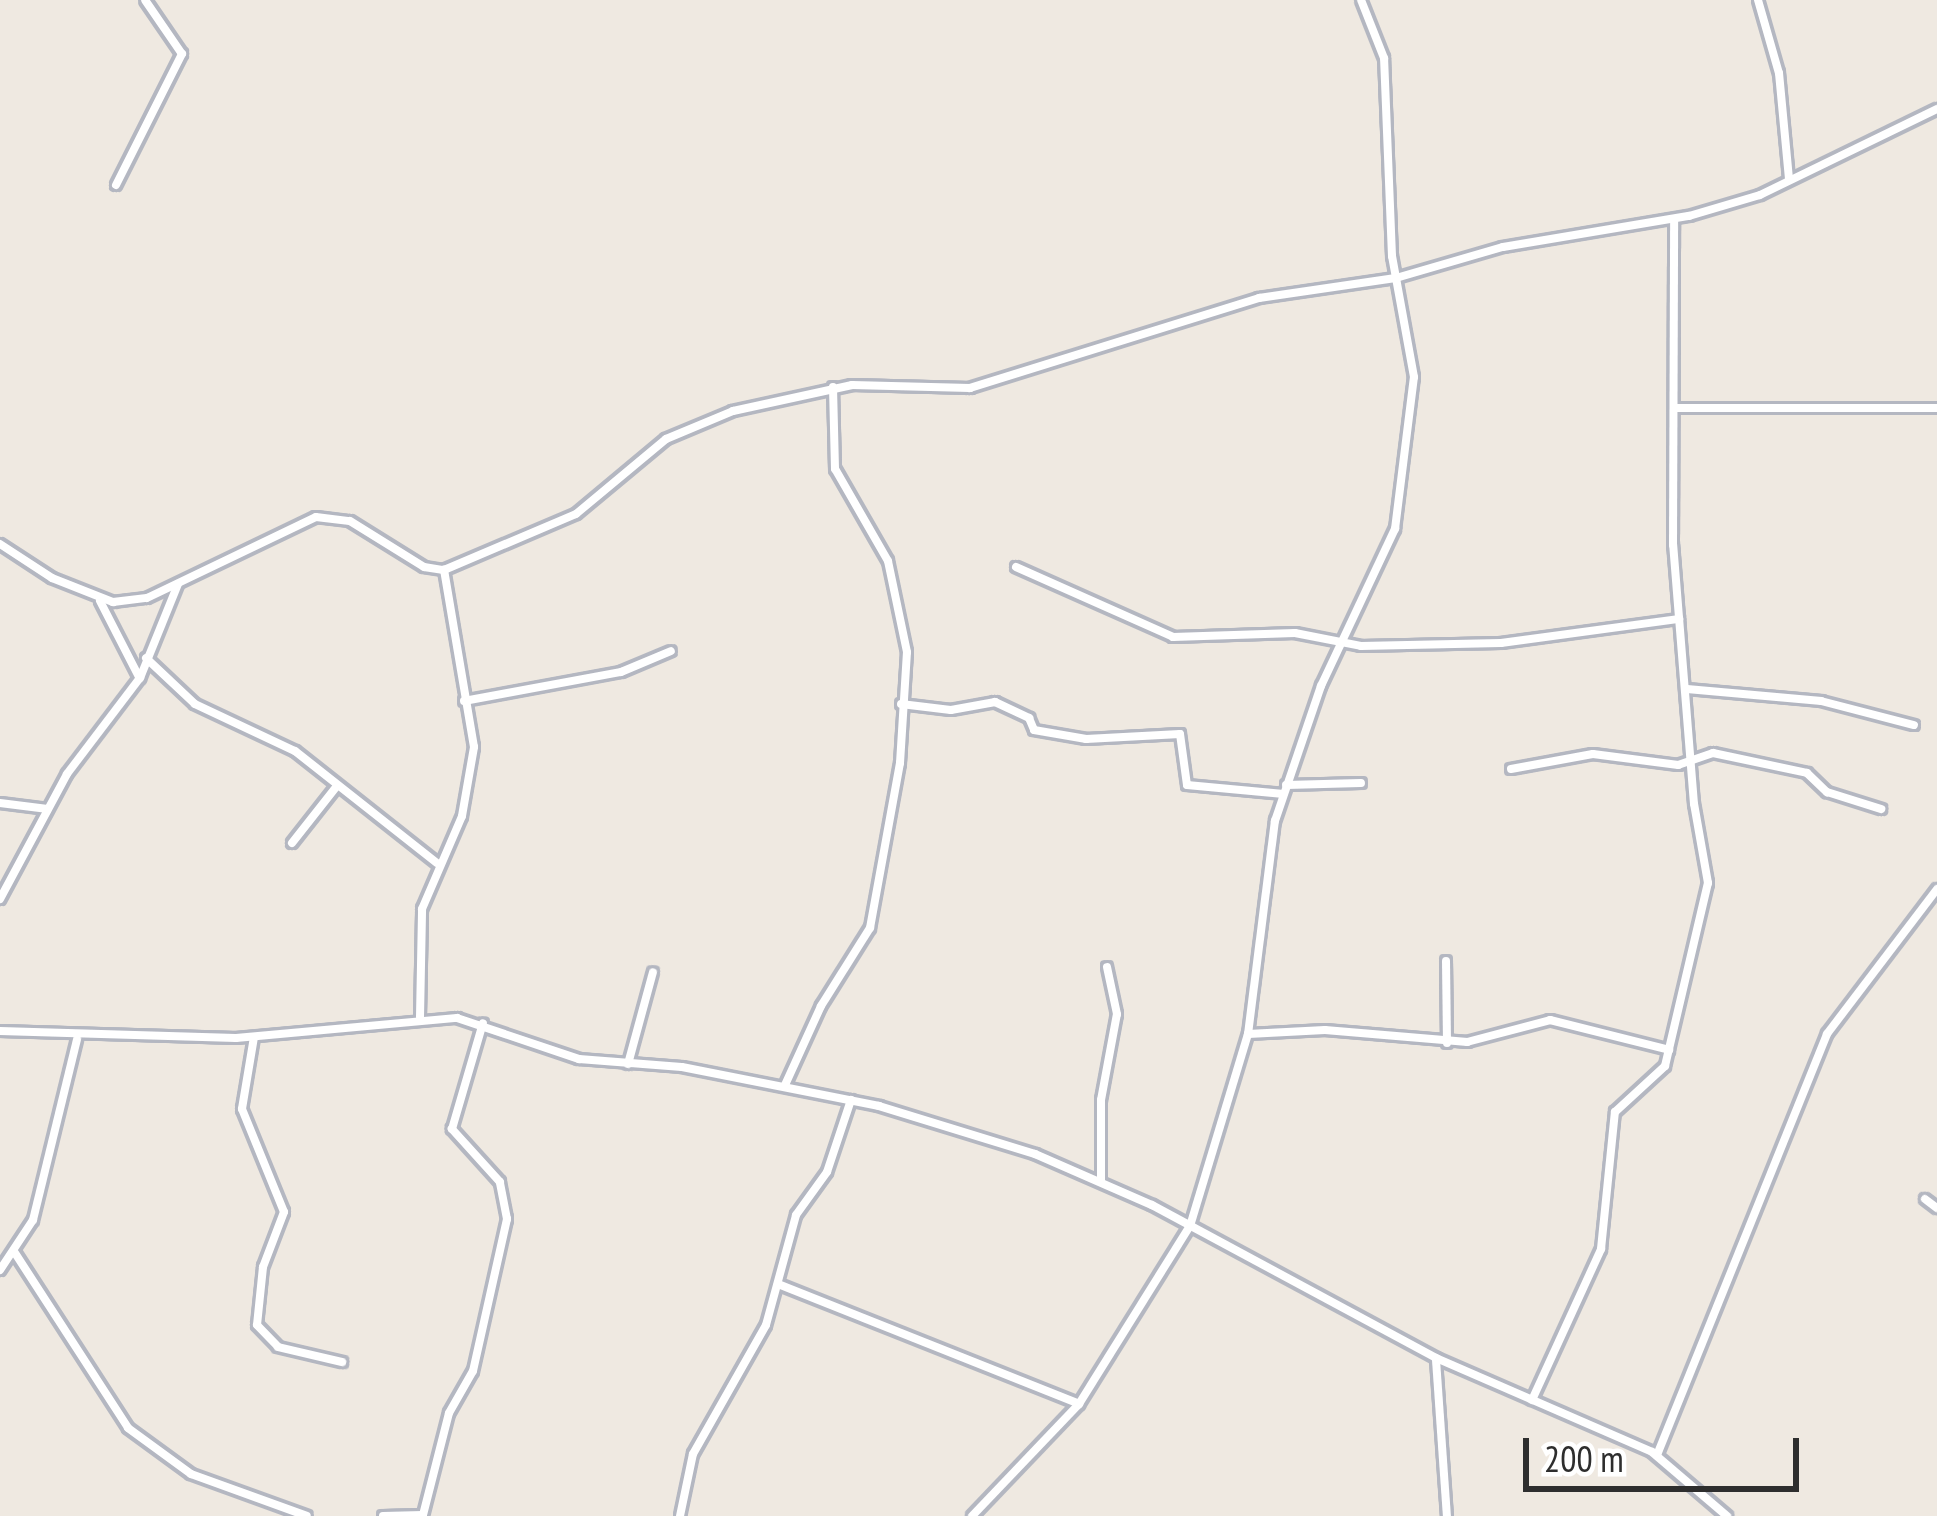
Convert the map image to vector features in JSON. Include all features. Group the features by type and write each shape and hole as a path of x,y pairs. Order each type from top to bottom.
{"street":[{"path":"116,184 182,54 145,0"},
{"path":"972,1516 1079,1404 1190,1226 1247,1034 1262,880 1285,789 1321,686 1347,644 1395,529 1412,440 1414,377 1396,278 1384,58 1361,0"},
{"path":"1758,0 1779,73 1789,181"},
{"path":"0,544 99,600 131,602 316,517 350,521 424,567 443,570 576,514 688,426 833,387 955,391 1259,298 1396,278 1503,247 1674,219 1789,181 1937,109"},
{"path":"1532,1400 1601,1249 1615,1112 1649,1086 1670,1050 1708,883 1690,760 1679,619 1674,219"},
{"path":"785,1085 821,1006 870,928 908,652 899,592 880,543 835,469 833,387"},
{"path":"1677,408 1937,408"},
{"path":"1016,567 1173,637 1294,633 1347,644 1501,643 1679,619"},
{"path":"420,1017 422,909 436,863 467,800 473,733 443,570"},
{"path":"0,899 48,808 140,678 178,584"},
{"path":"99,600 140,678"},
{"path":"464,701 621,673 671,651"},
{"path":"145,658 194,704 295,752 436,863"},
{"path":"1687,689 1821,701 1914,725"},
{"path":"902,704 951,710 995,703 1029,718 1034,730 1086,739 1180,734 1187,785 1285,789 1361,783"},
{"path":"1511,769 1593,754 1690,760 1712,753 1807,773 1827,792 1881,809"},
{"path":"292,843 336,787"},
{"path":"0,803 48,808"},
{"path":"1657,1455 1827,1034 1937,890"},
{"path":"1445,961 1447,1043"},
{"path":"1101,1181 1101,1100 1116,1026 1107,967"},
{"path":"628,1064 653,973"},
{"path":"0,1031 77,1039 254,1036 420,1017 483,1023 554,1053 785,1085 850,1100 1101,1181 1436,1358 1657,1455 1727,1516"},
{"path":"1247,1034 1324,1030 1447,1043 1550,1019 1670,1050"},
{"path":"383,1516 424,1515 449,1413 473,1371 507,1219 500,1182 452,1130 483,1023"},
{"path":"254,1036 242,1109 284,1212 263,1267 257,1324 278,1347 342,1362"},
{"path":"0,1270 33,1220 77,1039"},
{"path":"680,1516 693,1454 746,1368 778,1284 796,1215 826,1172 850,1100"},
{"path":"1925,1199 1937,1208"},
{"path":"15,1253 128,1428 169,1463 308,1516"},
{"path":"778,1284 1079,1404"},
{"path":"1436,1358 1447,1516"}]}
